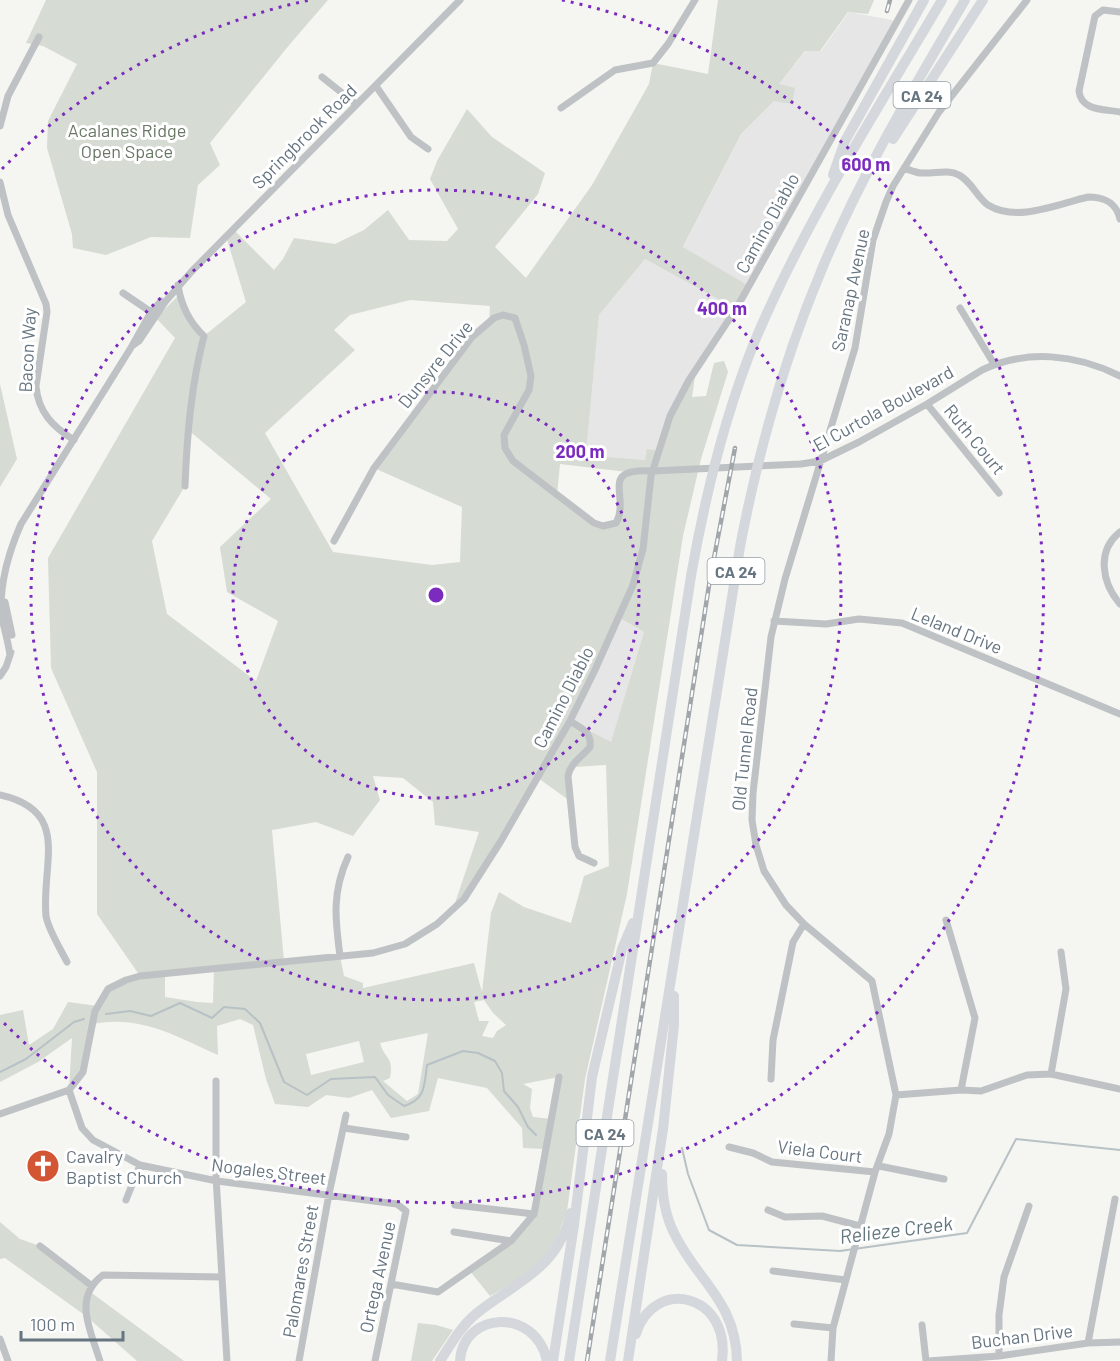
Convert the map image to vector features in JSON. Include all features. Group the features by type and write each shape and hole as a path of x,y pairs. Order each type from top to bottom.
{"highway":[{"path":"827,197 845,141 924,0"},
{"path":"871,117 881,90 931,0"},
{"name":"CA 24","path":"569,1361 695,554 717,452 755,341 780,288 871,117 942,0"},
{"path":"860,189 918,80 965,0"},
{"name":"CA 24","path":"610,1361 740,547 753,480 773,405 801,322 830,250 860,189 983,0"},
{"path":"553,1361 574,1225 594,1062 622,949 640,906"},
{"path":"629,1361 663,1129 674,1025 673,970"},
{"path":"663,1129 662,1186 668,1217 682,1247 717,1296 728,1316 735,1337 737,1361"},
{"path":"440,1361 467,1322 532,1275 550,1256 569,1221 580,1175"},
{"path":"629,1361 638,1326 643,1317 658,1305 677,1300 696,1302 712,1313 721,1330 722,1361"},
{"path":"460,1361 464,1346 471,1336 480,1328 501,1321 512,1322 532,1332 545,1351 547,1361"}],"street":[{"name":"Springbrook Road","path":"132,346 139,341 178,285 460,0"},
{"path":"561,108 615,70 653,63 668,44 695,0"},
{"name":"Camino Diablo","path":"69,1090 83,1072 95,1011 108,989 126,980 140,976 373,953 405,944 437,924 464,898 501,841 570,721 636,576 647,530 650,482 670,416 683,390 736,309 909,0"},
{"name":"Saranap Avenue","path":"774,621 855,348 873,240 886,202 939,112 1027,0"},
{"path":"1120,12 1103,10 1095,16 1079,91 1081,101 1088,106 1120,112"},
{"path":"0,126 8,96 39,37"},
{"path":"322,77 356,104"},
{"path":"376,86 411,137 428,149"},
{"path":"904,168 921,173 952,172 957,174 963,177 982,200 1005,212 1021,212 1096,197 1111,202 1119,212 1120,219"},
{"name":"Bacon Way","path":"0,182 8,215 46,304 47,312 36,395 46,417 58,430 74,440"},
{"path":"178,285 180,300 188,316 204,336 191,396 187,428 185,486"},
{"path":"123,293 151,312"},
{"name":"Springbrook Road","path":"0,676 10,655 1,615 1,592 9,549 21,524 151,312 171,295"},
{"path":"960,308 994,364"},
{"name":"Dunsyre Drive","path":"334,542 374,468 472,337 494,318 502,315 514,318 524,345 531,376 529,390 504,435 505,448 513,461 594,524 603,526 616,523 620,516 618,485 623,476 628,472 639,470 653,471"},
{"name":"El Curtola Boulevard","path":"653,471 801,464 820,461 927,404 982,370 994,364 1026,357 1068,357 1107,369 1120,376"},
{"name":"Ruth Court","path":"927,404 999,493"},
{"path":"1120,532 1113,537 1108,546 1104,571 1106,584 1120,604"},
{"name":"Leland Drive","path":"774,621 826,624 859,619 902,623 1120,714"},
{"name":"Old Tunnel Road","path":"774,621 753,793 752,820 756,845 764,871 778,895 804,924 872,981 896,1095 889,1134 860,1226 833,1328 831,1361"},
{"path":"570,721 585,730 591,740 590,747 575,761 568,776 575,847 579,856 594,863"},
{"path":"0,795 18,799 29,805 40,816 48,831 49,852 45,883 46,919 67,962"},
{"path":"340,956 335,901 337,887 348,856"},
{"path":"946,920 975,1018 961,1090"},
{"path":"771,1079 773,1040 793,942 804,924"},
{"path":"1051,1074 1066,989 1061,952"},
{"path":"896,1095 961,1090 981,1091 1027,1075 1051,1074 1120,1089"},
{"path":"391,1284 438,1292 511,1240 534,1214 559,1077"},
{"path":"216,1082 217,1181 227,1361"},
{"path":"0,1114 69,1090"},
{"name":"Nogales Street","path":"69,1090 82,1128 93,1140 140,1165 217,1181 397,1204"},
{"name":"Palomares Street","path":"299,1361 329,1194 346,1115"},
{"path":"344,1128 406,1137"},
{"name":"Viela Court","path":"729,1147 772,1162 877,1169 944,1179"},
{"path":"126,1200 140,1165"},
{"path":"1088,1343 1115,1199"},
{"name":"Ortega Avenue","path":"375,1361 406,1211 397,1204"},
{"path":"455,1205 534,1214"},
{"path":"999,1356 999,1315 1004,1277 1029,1206"},
{"path":"768,1210 785,1217 822,1216 860,1226"},
{"path":"454,1232 511,1240"},
{"path":"40,1246 92,1286"},
{"path":"772,1270 846,1280"},
{"path":"100,1361 86,1316 88,1292 103,1275 222,1277"},
{"path":"794,1324 833,1328"},
{"path":"921,1325 927,1361"},
{"path":"0,1339 8,1361"},
{"name":"Buchan Drive","path":"927,1361 999,1356 1088,1343 1120,1342"}],"shaded area":[{"path":"849,12 897,21 749,286 683,248 741,134 774,101 778,85 806,51 821,51"},
{"path":"645,259 736,309 689,380 659,451 645,460 586,455 599,315"},
{"path":"618,618 644,632 611,743 570,721"}],"green space":[{"name":"Acalanes Ridge Open Space","path":"46,0 328,0 210,143 220,165 198,185 190,238 151,237 106,255 73,248 72,234 47,148 48,121 77,64 43,46 26,43"},
{"path":"718,0 874,0 868,14 848,12 820,51 805,51 779,84 795,88 792,104 774,101 741,134 683,247 749,286 736,309 645,259 599,315 586,455 645,460 647,449 659,451 670,416 696,370 692,397 706,396 714,363 724,361 728,372 701,459 683,536 627,894 585,1079 567,1211 554,1245 538,1263 514,1282 490,1296 469,1270 511,1241 534,1214 546,1149 523,1148 522,1128 487,1088 438,1078 429,1111 391,1118 372,1090 349,1098 326,1095 308,1107 275,1104 266,1079 253,1025 240,1019 217,1026 218,1055 172,1034 142,1025 127,1022 93,1024 83,1072 69,1090 72,1038 38,1062 0,1082 0,1015 23,1010 29,1045 53,1029 68,1002 98,1006 108,989 140,976 97,914 97,772 51,668 48,558 175,338 156,318 179,295 204,336 246,302 226,236 233,229 274,270 283,259 294,238 335,244 364,230 388,210 409,240 447,241 458,229 430,179 437,161 467,109 492,137 545,173 538,194 495,247 526,278 592,185 649,84 653,63 708,74","holes":["410,300 490,306 489,322 472,337 374,468 462,507 460,562 432,565 333,552 265,433 355,350 334,330 350,315","187,429 271,499 220,547 227,592 278,621 256,681 167,614 152,541 185,486","560,464 627,472 618,485 616,523 594,523 557,495","619,618 644,632 611,742 570,721","606,765 609,866 584,876 571,923 524,907 499,892 491,913 482,992 474,963 363,988 363,983 344,976 340,956 284,961 272,830 316,822 353,836 380,800 373,776 403,778 433,802 435,825 479,832 453,909 501,841 538,778 570,801 568,776 574,767","214,968 213,1003 165,997 165,974","484,1000 493,1013 506,1025 497,1031 493,1038 482,1036 489,1021 479,1021 474,1002","428,1033 418,1094 407,1101 383,1081 390,1078 391,1071 390,1062 380,1043","359,1041 364,1062 311,1075 306,1054","559,1077 552,1119 533,1117 530,1108 532,1089 523,1084"]},
{"path":"0,384 17,459 0,487"},
{"path":"0,1222 20,1239 40,1246 92,1286 89,1291 184,1361 137,1361 86,1316 5,1258 0,1259"},
{"path":"418,1323 453,1330 432,1361 411,1361"}],"waterway":[{"path":"106,1014 130,1011 151,1016 180,1003 212,1018 224,1007 245,1009 260,1023 284,1082 307,1095 331,1079 375,1077 388,1095 404,1106 416,1100 423,1091 427,1065 463,1051 478,1053 495,1061 502,1073 504,1091 518,1107 528,1127 536,1135"},
{"path":"0,1072 26,1059 74,1022 84,1019"},
{"name":"Relieze Creek","path":"682,1148 688,1174 709,1230 737,1245 840,1251 967,1233 1016,1139 1120,1150"}],"railway":[{"path":"887,11 890,0"},
{"path":"587,1361 710,579 735,448"}],"place":[{"name":"Cavalry Baptist Church","path":"43,1166"}]}
